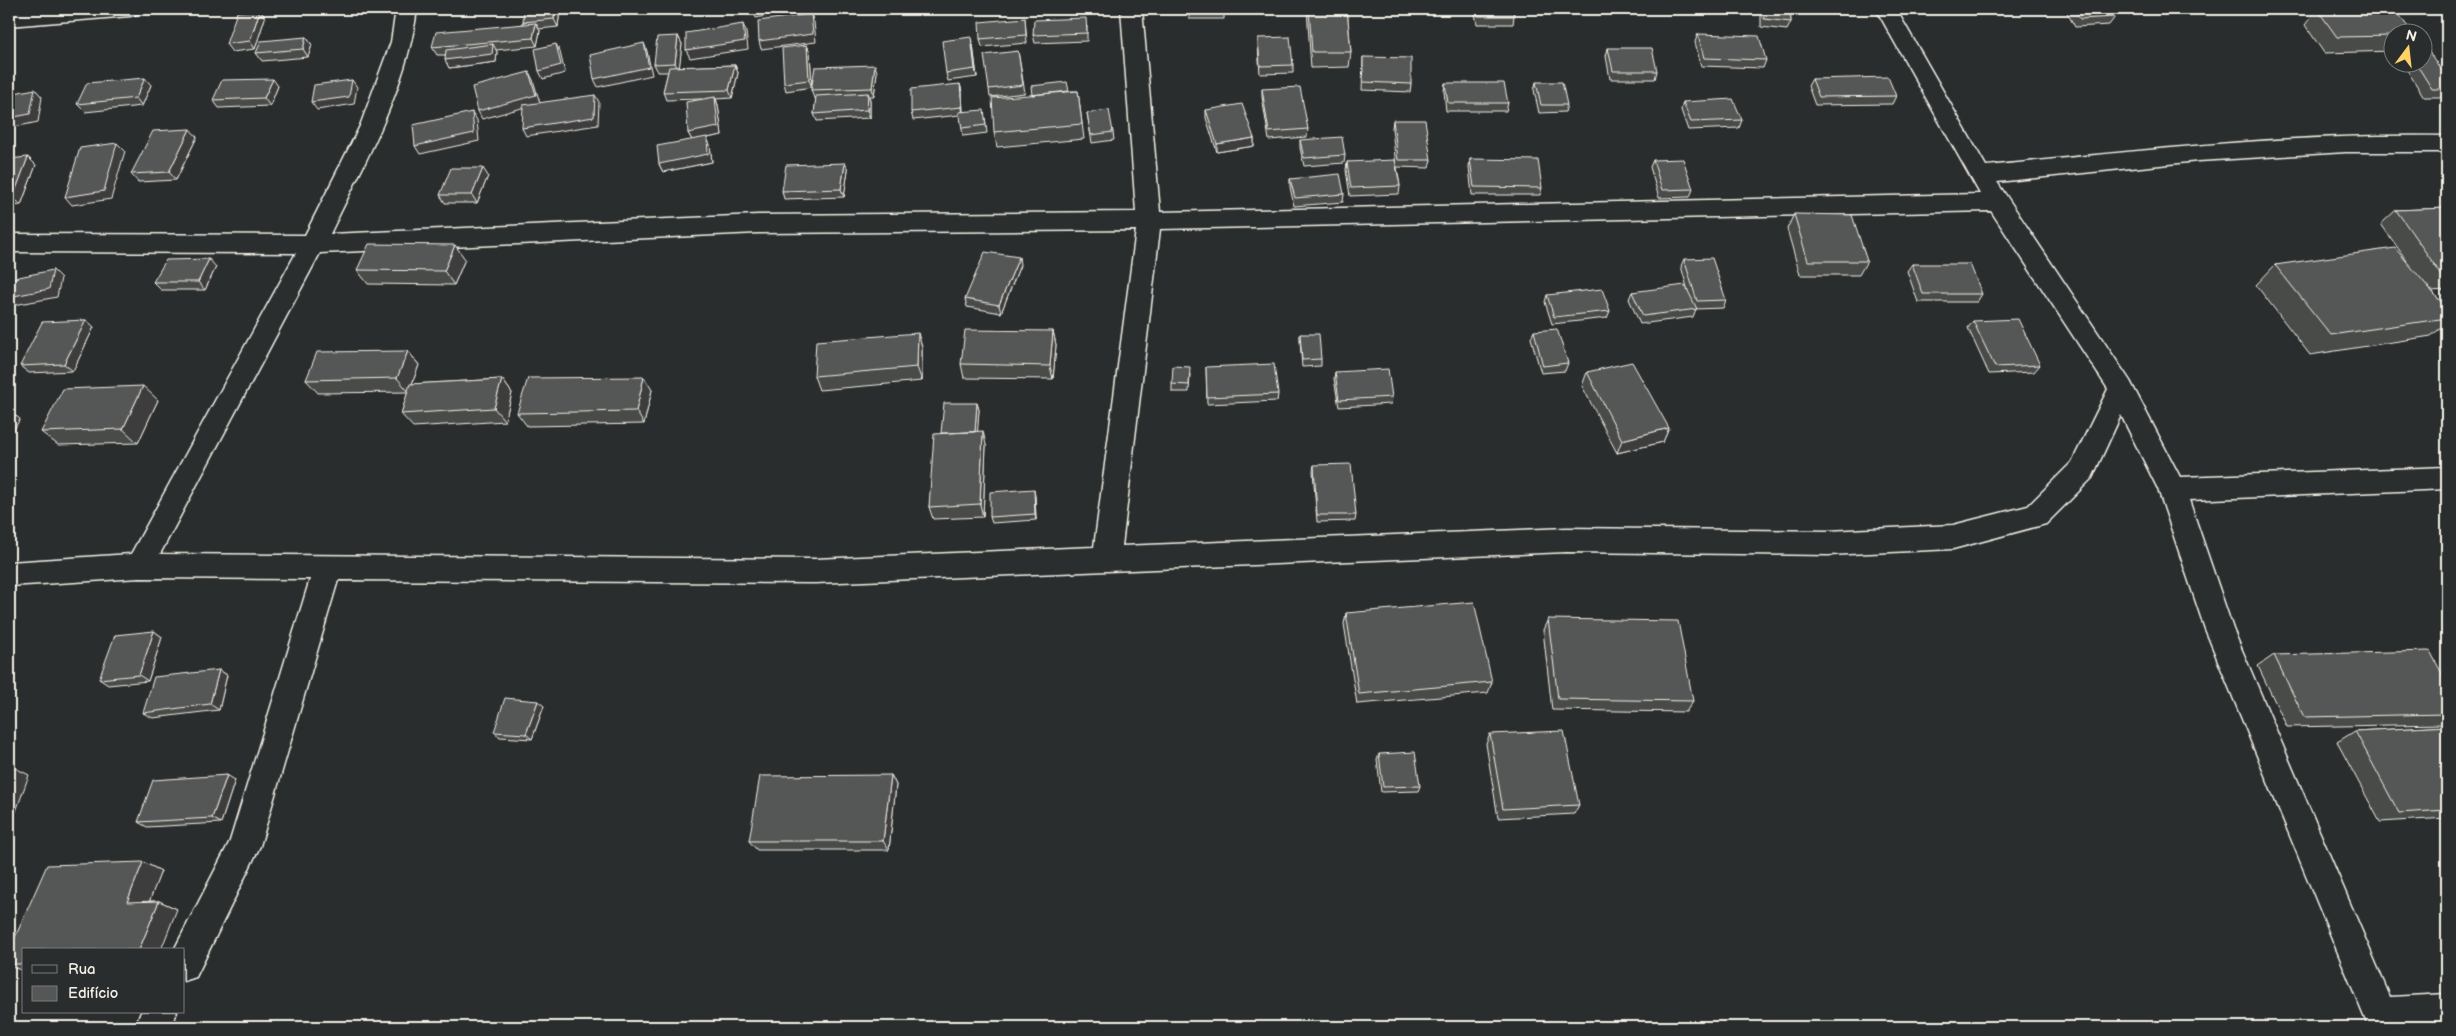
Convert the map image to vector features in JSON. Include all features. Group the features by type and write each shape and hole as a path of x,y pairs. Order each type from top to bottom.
{"street":[{"path":"9,19 130,9"},
{"path":"139,566 313,244 371,126 402,42 406,9"},
{"path":"1106,559 1149,221 1130,9"},
{"path":"1886,9 1980,175 2121,388 2172,490 2219,629 2383,1021 2447,1011"},
{"path":"1980,175 2198,153 2346,144 2447,144"},
{"path":"9,243 313,244 758,224 1149,221 1998,202"},
{"path":"9,574 139,566 815,571 1568,540 1828,543 1953,538 2036,516 2082,470 2121,388"},
{"path":"2172,490 2447,478"},
{"path":"185,963 244,846 328,567"},
{"path":"152,1027 159,1014"}],"building":[{"path":"524,9 555,9 554,19 523,22"},
{"path":"1189,9 1224,9 1224,11 1189,11"},
{"path":"1309,9 1347,9 1351,52 1312,52"},
{"path":"1477,9 1513,9 1514,16 1478,16"},
{"path":"1764,9 1790,9 1791,22 1764,19"},
{"path":"2074,9 2109,9 2115,17 2080,19"},
{"path":"2317,9 2394,9 2404,22 2384,22 2384,36 2337,37"},
{"path":"260,10 250,41 226,44 237,12"},
{"path":"811,14 813,34 759,41 758,21"},
{"path":"1025,18 1026,35 980,39 979,22"},
{"path":"1086,18 1087,33 1033,35 1034,20"},
{"path":"536,23 533,38 432,47 436,32"},
{"path":"743,24 745,41 686,50 686,33"},
{"path":"1698,34 1759,36 1766,60 1704,58"},
{"path":"678,36 675,63 654,64 657,37"},
{"path":"306,37 303,49 256,53 261,41"},
{"path":"971,37 975,69 946,73 942,41"},
{"path":"1290,37 1293,65 1260,66 1258,38"},
{"path":"644,43 649,67 594,79 590,55"},
{"path":"493,44 492,54 445,60 446,50"},
{"path":"556,44 561,65 539,71 535,49"},
{"path":"807,45 809,80 784,83 782,48"},
{"path":"1608,48 1652,48 1657,71 1613,71"},
{"path":"1018,51 1023,85 989,89 984,55"},
{"path":"1363,57 1411,58 1411,84 1363,82"},
{"path":"2434,59 2447,78 2447,89 2432,89 2421,72 2434,72"},
{"path":"735,65 729,90 663,92 669,67"},
{"path":"875,65 872,88 811,90 815,67"},
{"path":"529,72 536,95 478,111 472,87"},
{"path":"1888,77 1896,96 1819,97 1812,79"},
{"path":"145,78 136,98 77,104 87,83"},
{"path":"273,79 264,98 213,100 222,80"},
{"path":"352,80 349,97 311,102 314,85"},
{"path":"1067,82 1069,91 1032,95 1031,86"},
{"path":"1536,82 1562,82 1567,105 1541,105"},
{"path":"1445,83 1504,83 1508,103 1448,103"},
{"path":"960,84 962,107 911,112 911,89"},
{"path":"1300,87 1308,129 1269,132 1262,89"},
{"path":"35,89 30,114 9,118 9,94"},
{"path":"1078,91 1082,124 994,132 992,98"},
{"path":"868,93 867,110 814,114 816,96"},
{"path":"595,95 594,117 522,128 523,105"},
{"path":"715,97 718,127 688,133 686,102"},
{"path":"1733,99 1742,120 1691,122 1683,102"},
{"path":"1242,104 1254,138 1217,144 1206,110"},
{"path":"984,110 986,125 962,128 959,112"},
{"path":"1109,110 1113,132 1091,135 1087,113"},
{"path":"472,112 474,133 415,146 413,125"},
{"path":"1393,120 1425,120 1431,160 1398,160"},
{"path":"190,129 169,172 131,174 153,131"},
{"path":"707,137 708,154 659,164 657,146"},
{"path":"1342,137 1345,155 1304,158 1300,140"},
{"path":"117,143 104,191 65,197 80,148"},
{"path":"28,157 13,197 9,198 9,159"},
{"path":"1470,159 1538,160 1542,188 1474,187"},
{"path":"1683,159 1693,189 1662,190 1653,160"},
{"path":"1395,160 1400,186 1351,188 1347,162"},
{"path":"845,163 841,189 782,191 786,165"},
{"path":"451,168 483,168 472,195 440,195"},
{"path":"1340,174 1344,194 1295,198 1290,179"},
{"path":"2447,208 2447,277 2443,277 2396,210"},
{"path":"1794,214 1852,215 1867,261 1808,261"},
{"path":"369,244 455,245 444,271 357,270"},
{"path":"2395,248 2447,309 2447,318 2331,335 2275,265"},
{"path":"985,252 1019,257 999,305 965,299"},
{"path":"1712,258 1726,300 1697,301 1684,259"},
{"path":"209,259 198,282 153,282 166,260"},
{"path":"1912,264 1970,264 1982,294 1923,294"},
{"path":"53,270 49,289 9,297 9,279"},
{"path":"1685,285 1697,309 1643,316 1632,292"},
{"path":"1602,289 1610,311 1554,317 1547,295"},
{"path":"2018,319 2040,365 1995,367 1973,321"},
{"path":"86,320 64,364 20,366 42,322"},
{"path":"1557,329 1568,363 1543,366 1534,331"},
{"path":"965,330 1053,331 1050,366 961,364"},
{"path":"918,333 917,367 814,376 816,341"},
{"path":"1300,334 1319,334 1321,359 1302,360"},
{"path":"408,351 397,378 306,380 317,352"},
{"path":"1632,362 1669,428 1622,440 1587,372"},
{"path":"1274,364 1278,394 1207,397 1206,367"},
{"path":"1173,366 1190,367 1189,385 1172,384"},
{"path":"1388,369 1392,397 1339,400 1335,372"},
{"path":"644,377 636,411 517,413 528,378"},
{"path":"502,379 494,408 401,414 410,384"},
{"path":"143,386 123,429 41,432 63,389"},
{"path":"944,403 977,403 975,432 941,433"},
{"path":"983,431 980,504 929,507 934,434"},
{"path":"1351,464 1356,515 1317,515 1314,465"},
{"path":"1034,489 1035,514 990,517 990,492"},
{"path":"1474,602 1492,682 1359,694 1346,613"},
{"path":"1548,619 1678,621 1693,701 1558,699"},
{"path":"154,631 139,675 99,679 115,635"},
{"path":"2430,651 2447,683 2447,714 2304,717 2274,655"},
{"path":"219,670 210,704 143,713 154,677"},
{"path":"505,698 538,701 526,734 494,732"},
{"path":"2447,726 2447,810 2399,813 2355,731"},
{"path":"1564,731 1579,805 1503,809 1490,734"},
{"path":"1415,752 1420,786 1383,787 1379,754"},
{"path":"227,775 212,818 138,822 153,780"},
{"path":"891,775 883,841 749,841 760,776"},
{"path":"143,862 127,902 159,901 140,948 22,948 22,964 9,964 9,951 47,865"}]}
